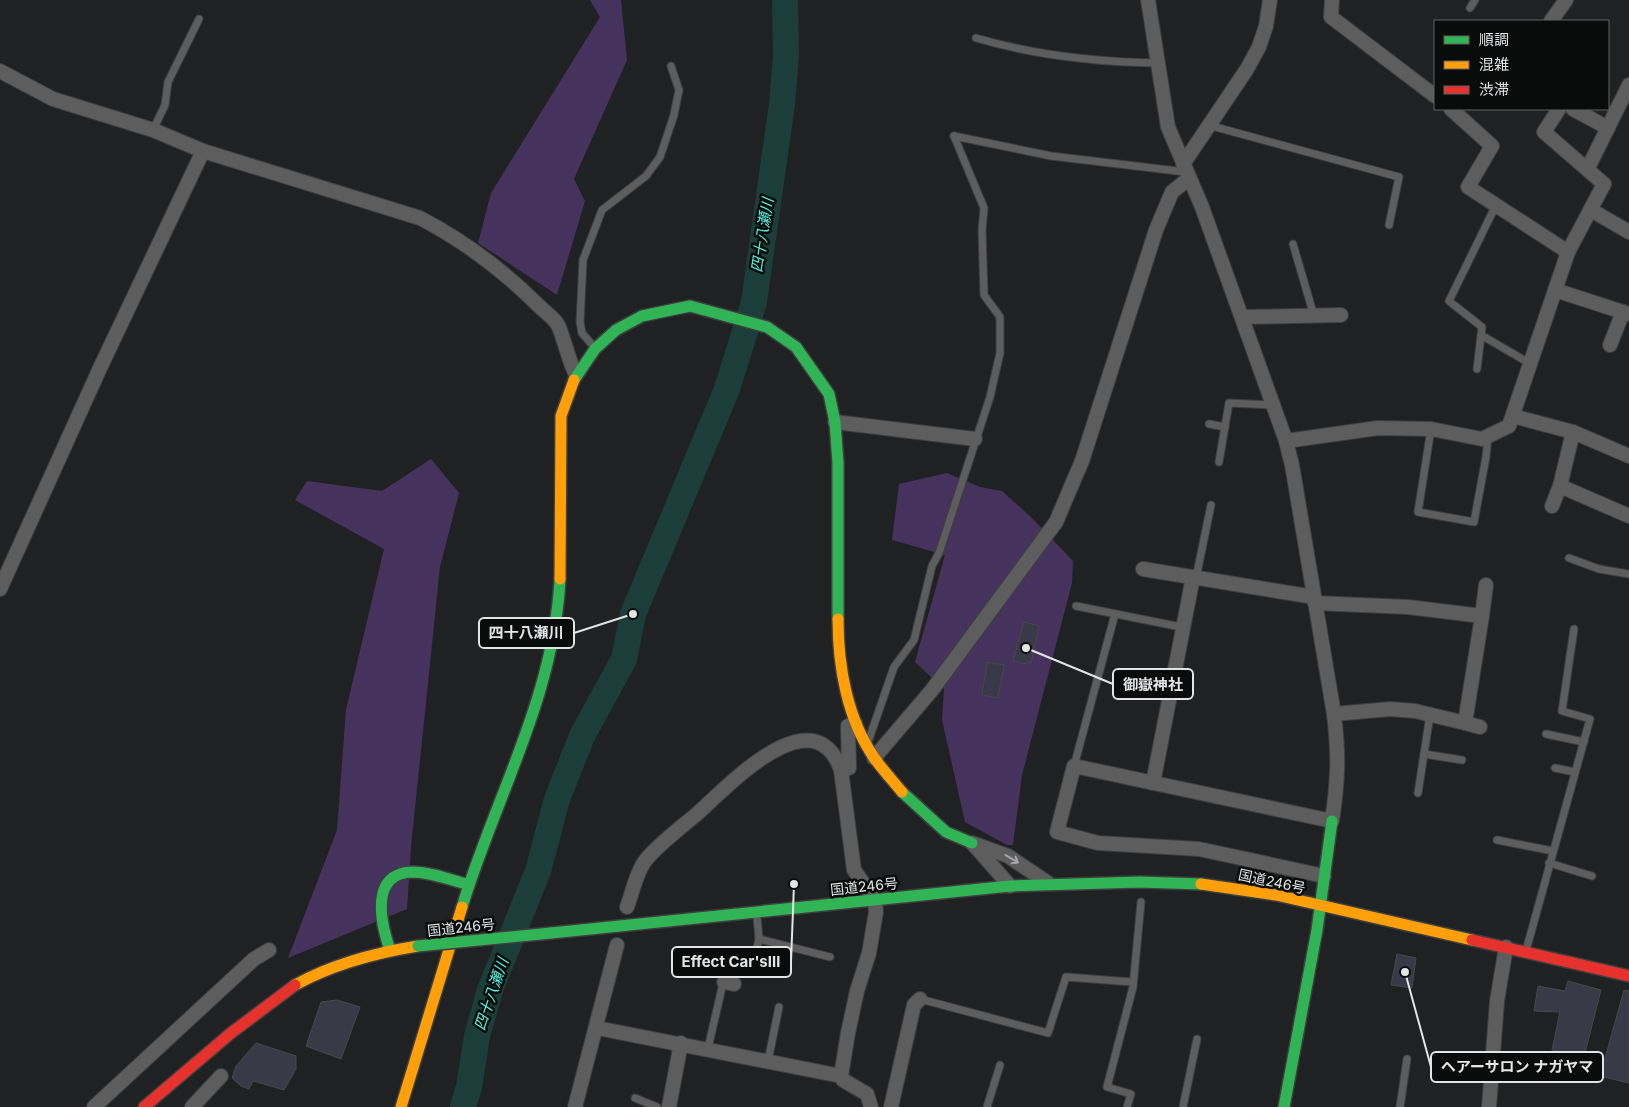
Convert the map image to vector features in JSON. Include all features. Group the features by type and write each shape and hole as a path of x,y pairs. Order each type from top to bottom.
{"main road":[{"path":"401,1107 469,885 537,704 551,656 559,600 561,558 561,416 568,393 576,375 595,349 616,330 642,316 690,306 767,327 796,347 829,394 836,422 838,463 838,633 844,684 855,723 874,758 924,816 946,832 972,843"},
{"path":"1284,1107 1320,906 1332,821"},
{"path":"390,950 383,932 381,907 382,891 388,880 405,872 425,874 469,885"},
{"name":"国道246号","path":"144,1107 235,1029 294,985 325,970 390,950 1010,886 1048,883 1192,883 1250,891 1629,976"}],"street":[{"path":"1148,0 1168,127 1202,207 1286,441 1334,714 1339,753 1339,778 1332,821 1074,766 1057,832 1098,843 1199,849 1324,876"},
{"path":"874,758 932,690 1056,522 1082,461 1156,230 1172,192 1186,172 1208,125 1247,69 1259,48 1266,26 1270,0"},
{"path":"1332,0 1331,17 1434,95"},
{"path":"1552,20 1566,0"},
{"path":"0,71 53,98 153,130 204,151 420,218 450,234 517,284 557,324 569,361 576,375"},
{"path":"1588,168 1629,85"},
{"path":"1452,110 1492,146 1468,187 1568,252"},
{"path":"1286,441 1378,428 1430,429 1482,438 1508,426 1568,252 1592,210 1604,184 1588,168 1544,132 1558,110"},
{"path":"1575,110 1608,128"},
{"path":"0,589 100,368 204,151"},
{"path":"1592,210 1629,232"},
{"path":"1555,290 1626,313 1610,345"},
{"path":"1242,317 1341,316"},
{"path":"1513,416 1573,432 1629,456"},
{"path":"836,422 975,439"},
{"path":"1552,506 1560,486 1573,432"},
{"path":"1560,486 1629,516"},
{"path":"1143,569 1315,600 1408,607 1482,616"},
{"path":"1153,783 1182,627 1194,577"},
{"path":"1465,723 1486,585"},
{"path":"1334,714 1390,709 1430,715 1480,727"},
{"path":"841,770 849,768 848,726 855,723"},
{"path":"627,907 644,862 755,762 794,740 810,741 823,745 836,757 841,770 854,870 875,900 876,917 869,953 857,991 841,1076"},
{"path":"972,843 1008,856 1048,883"},
{"path":"972,843 1010,886"},
{"path":"575,1107 617,945"},
{"path":"1489,1107 1497,1001 1506,948"},
{"path":"94,1107 254,959 269,950"},
{"path":"891,1107 914,1006 920,999"},
{"path":"597,1028 708,1048 841,1076 843,1080 867,1094 871,1107"},
{"path":"669,1107 681,1044"},
{"path":"192,1107 221,1076"}],"lane":[{"path":"1470,8 1475,0"},
{"path":"153,130 165,105 168,82 199,19"},
{"path":"976,38 1008,47 1132,63 1158,63"},
{"path":"595,349 582,333 580,322 584,260 602,210 646,176 660,157 674,115 679,90 671,66"},
{"path":"1208,125 1399,177 1389,225"},
{"path":"866,744 871,736 894,667 914,640 932,566 939,553 990,397 1000,352 1000,317 984,295 982,230 984,208 954,136 1051,156 1186,172"},
{"path":"1477,369 1482,327 1449,301 1496,205"},
{"path":"1292,244 1314,316"},
{"path":"1481,335 1529,363"},
{"path":"1219,462 1229,403 1274,405"},
{"path":"1209,424 1225,427"},
{"path":"1430,429 1418,512 1474,522 1488,436"},
{"path":"1194,577 1211,505"},
{"path":"1569,558 1599,569 1629,574"},
{"path":"1076,606 1182,627"},
{"path":"1074,766 1114,614"},
{"path":"1526,952 1552,851 1590,719 1562,711 1574,629"},
{"path":"1418,793 1430,715"},
{"path":"1546,734 1584,742"},
{"path":"1424,754 1462,760"},
{"path":"1556,768 1575,772"},
{"path":"1497,840 1552,851"},
{"path":"1549,863 1592,876"},
{"path":"1126,1107 1132,1094 1107,1087 1132,982 1141,902"},
{"path":"753,963 759,939 756,912"},
{"path":"759,939 830,957"},
{"path":"708,1048 729,983 727,966"},
{"path":"920,999 1048,1033 1066,977 1132,982"},
{"path":"768,1061 779,1007"},
{"path":"1183,1107 1197,1039"},
{"path":"1400,1107 1407,1059"},
{"path":"987,1107 1000,1065"},
{"path":"635,1098 657,1107"}],"shaded area":[{"path":"590,0 621,0 627,60 574,179 585,201 557,295 478,243 491,193 600,17"},
{"path":"431,459 459,493 440,567 411,847 407,909 288,958 337,830 346,710 384,549 295,500 307,481 382,491"},
{"path":"947,473 980,487 1002,491 1032,518 1073,561 1072,583 1022,775 1013,845 1007,845 965,822 942,720 944,689 915,662 945,555 892,540 899,484"}],"building":[{"path":"1024,622 1039,626 1031,663 1027,661 1026,664 1013,661"},
{"path":"987,662 1004,665 998,698 982,695"},
{"path":"1397,954 1416,958 1412,988 1391,985"},
{"path":"1568,981 1601,990 1584,1057 1552,1050 1560,1012 1534,1011 1538,986 1565,991"},
{"path":"1624,990 1629,991 1629,1083 1600,1076"},
{"path":"337,1000 360,1007 341,1059 306,1046 321,1002"},
{"path":"256,1043 296,1056 296,1069 284,1090 253,1081 249,1089 241,1086 232,1078 236,1066"}],"waterway":[{"name":"四十八瀬川","path":"463,1107 469,1087 477,1036 490,990 538,871 557,799 582,736 624,659 633,614 727,389 754,302 782,104 786,56 785,0"}],"traffic: fast":[{"path":"574,380 595,349 616,330 642,316 690,306 767,327 796,347 829,394 835,422 838,463 838,619"},
{"path":"462,907 522,746 535,705 547,664 555,622 560,579"},
{"path":"902,792 946,832 972,843"},
{"path":"1284,1107 1317,930 1332,821"},
{"path":"390,950 382,914 384,890 389,881 398,875 419,872 469,885"},
{"path":"551,933 1010,886 1140,882 1201,884"},
{"path":"418,946 551,933"}],"traffic: slow":[{"path":"560,579 561,416 574,380"},
{"path":"838,619 842,673 857,727 875,759 902,792"},
{"path":"1201,884 1276,895 1472,940"},
{"path":"401,1107 462,907"},
{"path":"295,985 324,971 354,960 418,946"}],"traffic: jam":[{"path":"1472,940 1629,976"},
{"path":"144,1107 231,1033 295,985"}],"place":[{"name":"四十八瀬川","path":"633,614"},
{"name":"御嶽神社","path":"1026,648"},
{"name":"Effect Car'sⅢ","path":"794,884"},
{"name":"ヘアーサロン ナガヤマ","path":"1405,972"}]}
